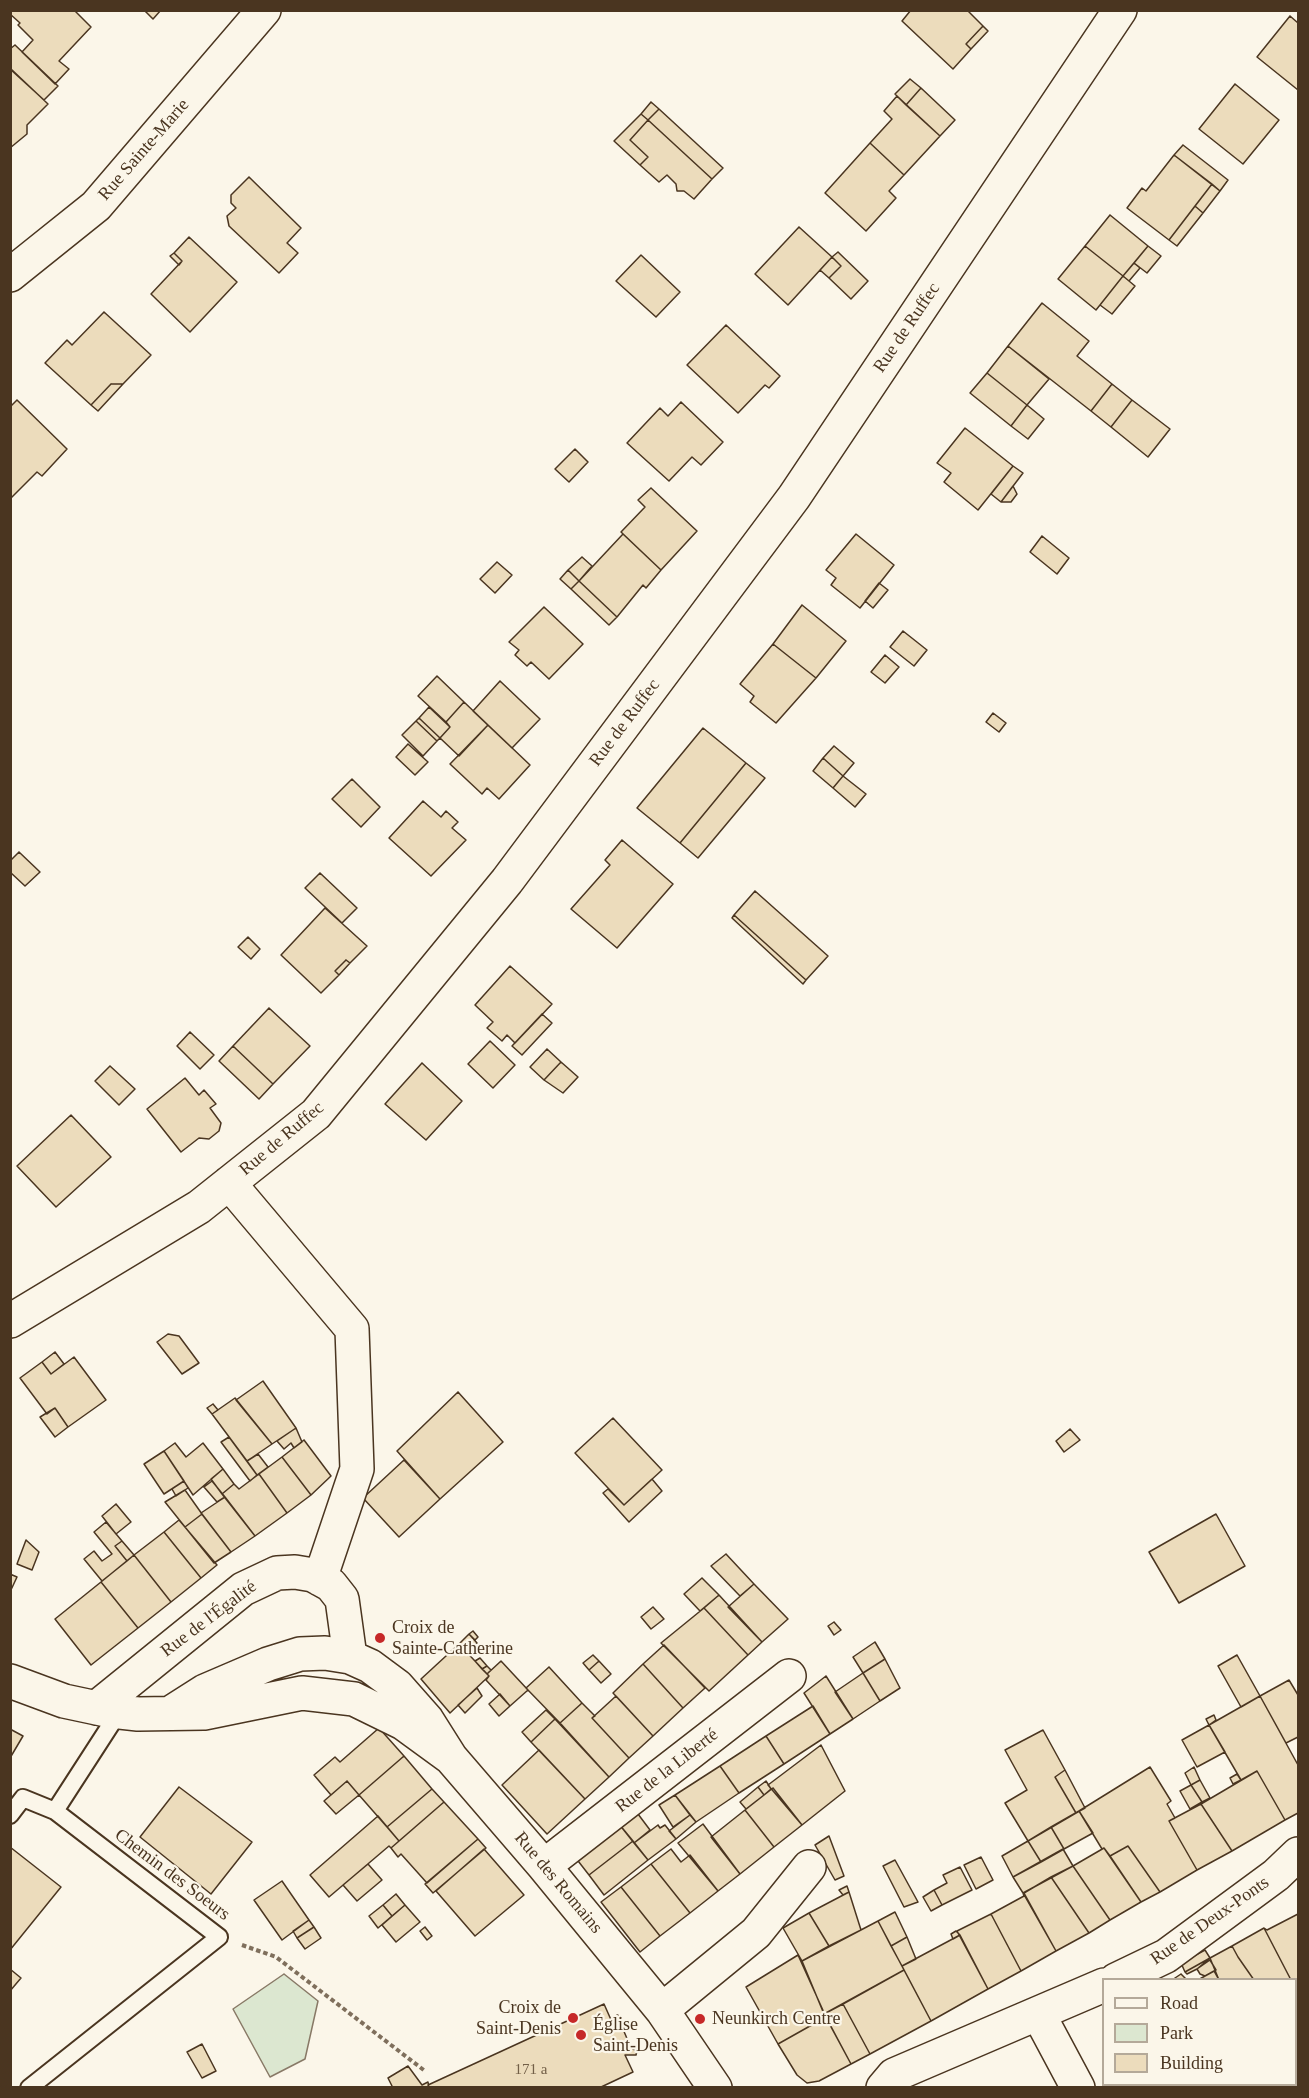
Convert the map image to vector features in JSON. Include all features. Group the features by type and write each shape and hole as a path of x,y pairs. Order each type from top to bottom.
{"street":[{"name":"Rue Sainte-Marie","path":"10,275 96,206 264,10"},
{"name":"Rue de Ruffec","path":"10,1321 199,1207 316,1114 507,881 794,497 1120,10"},
{"path":"229,1183 352,1329 357,1469 320,1579"},
{"name":"Rue de l'Égalité","path":"108,1710 243,1589 277,1574 295,1572 320,1579 331,1585 342,1599 350,1657"},
{"name":"Rue des Romains","path":"172,1712 225,1682 300,1654 326,1653 350,1657 370,1666 397,1686 427,1720 451,1758 544,1866 662,2010 712,2085"},
{"name":"Rue de la Liberté","path":"544,1866 789,1677"},
{"name":"Rue des Romains","path":"10,1681 64,1701 108,1710 204,1713 302,1693 354,1699 377,1708 403,1723 451,1758"},
{"name":"Rue de Deux-Ponts","path":"1120,1978 1166,1956 1276,1875 1299,1854"},
{"path":"662,2010 756,1933 809,1867"},
{"path":"883,2088 894,2075 1039,2015 1102,1986"},
{"path":"1039,2015 1078,2088"}],"lane":[{"path":"55,1811 108,1710"},
{"name":"Chemin des Soeurs","path":"10,1815 23,1798 55,1811 219,1937"},
{"path":"28,2088 219,1937"}],"path":[{"name":"Chemin des Soeurs","path":"219,1937 276,1957 425,2071"}],"green space":[{"path":"284,1974 318,2001 305,2059 270,2077 233,2009"}],"building":[{"path":"10,10 74,10 91,27 59,61 69,69 55,84 22,52 33,40 18,25 20,23 10,14"},
{"path":"144,10 161,10 153,19"},
{"path":"911,10 967,10 983,26 966,44 971,49 953,69 902,21"},
{"path":"1290,16 1298,23 1298,90 1257,57"},
{"path":"983,26 988,31 971,49 966,44"},
{"path":"15,45 58,86 44,100 10,69 10,49"},
{"path":"11,69 48,104 27,125 27,134 10,148"},
{"path":"910,79 921,88 906,105 895,94"},
{"path":"1235,84 1279,120 1243,164 1199,129"},
{"path":"921,88 955,120 940,136 906,105"},
{"path":"897,96 940,136 904,175 870,143 892,119 884,111"},
{"path":"651,102 659,109 648,120 641,114"},
{"path":"659,109 723,168 712,179 648,120"},
{"path":"641,114 648,120 630,140 648,157 640,165 614,141"},
{"path":"648,120 712,179 694,199 684,191 677,191 676,184 667,175 659,182 640,165 648,157 630,140"},
{"path":"870,143 904,175 889,191 896,198 866,231 825,193"},
{"path":"1183,145 1228,180 1220,191 1174,155"},
{"path":"1174,155 1212,184 1169,240 1127,208 1142,188 1146,191"},
{"path":"249,177 301,228 287,243 298,253 279,273 229,226 227,216 236,208 231,203 231,195"},
{"path":"1212,184 1220,191 1203,213 1195,206"},
{"path":"1195,206 1203,213 1177,246 1169,240"},
{"path":"1110,215 1148,246 1123,276 1085,246"},
{"path":"799,227 832,257 788,305 755,274"},
{"path":"189,237 237,282 190,332 151,294 182,261 174,253"},
{"path":"1085,246 1123,276 1096,310 1058,279"},
{"path":"1148,246 1161,256 1147,273 1134,263"},
{"path":"838,252 868,281 851,299 829,278 841,266 832,257"},
{"path":"174,253 182,261 179,265 170,256"},
{"path":"641,255 680,292 656,317 616,281"},
{"path":"832,257 841,266 829,278 820,270"},
{"path":"1134,263 1140,268 1129,281 1123,276"},
{"path":"1123,276 1135,286 1112,314 1100,305"},
{"path":"1042,303 1089,341 1077,356 1112,384 1091,411 1008,346"},
{"path":"104,312 151,355 123,384 111,384 91,405 45,363 67,340 72,345"},
{"path":"726,325 780,376 769,388 765,385 738,413 687,365"},
{"path":"1008,346 1049,379 1027,405 987,373"},
{"path":"987,373 1027,405 1011,426 970,393"},
{"path":"111,384 123,384 98,411 91,405"},
{"path":"1112,384 1132,400 1111,427 1091,411"},
{"path":"17,400 67,449 42,476 37,472 10,499 10,407"},
{"path":"1132,400 1170,429 1148,457 1111,427"},
{"path":"681,402 723,442 701,465 692,457 669,481 627,443 660,408 668,416"},
{"path":"1027,405 1044,419 1028,439 1011,426"},
{"path":"965,428 1013,466 978,510 944,482 951,473 937,463"},
{"path":"575,449 588,462 569,482 555,469"},
{"path":"1013,466 1023,473 1001,502 991,494"},
{"path":"1013,486 1017,494 1011,502 1001,502"},
{"path":"651,488 697,531 661,570 621,532 645,507 638,500"},
{"path":"623,534 661,570 646,588 643,585 617,617 579,581"},
{"path":"856,534 894,565 860,608 831,585 836,578 826,570"},
{"path":"1042,536 1069,558 1057,574 1030,552"},
{"path":"582,557 592,566 579,581 568,570"},
{"path":"497,562 512,575 495,593 480,579"},
{"path":"568,570 579,581 571,589 560,579"},
{"path":"579,581 617,617 609,625 571,589"},
{"path":"879,583 888,590 873,608 865,601"},
{"path":"802,605 846,641 816,678 773,644"},
{"path":"544,607 583,644 549,679 531,662 527,666 515,655 519,650 509,642"},
{"path":"903,631 927,650 914,666 890,647"},
{"path":"773,644 816,678 776,723 750,702 754,696 740,684"},
{"path":"885,655 899,667 885,683 871,672"},
{"path":"437,676 464,702 446,722 418,696"},
{"path":"500,681 540,719 512,748 473,711"},
{"path":"464,702 488,725 459,756 440,738 450,727 446,722"},
{"path":"429,707 450,727 440,738 419,718"},
{"path":"993,713 1006,723 999,732 986,722"},
{"path":"419,718 440,738 437,741 416,721"},
{"path":"416,721 437,741 423,756 402,735"},
{"path":"488,725 530,765 499,799 487,788 482,794 450,764"},
{"path":"703,728 746,763 680,843 637,808"},
{"path":"408,744 428,762 415,775 396,757"},
{"path":"834,746 854,763 843,776 823,758"},
{"path":"823,758 843,776 833,788 813,771"},
{"path":"746,763 765,778 698,858 680,843"},
{"path":"843,776 866,794 855,807 833,788"},
{"path":"352,779 380,807 361,827 332,799"},
{"path":"423,801 441,817 446,811 458,822 452,828 466,840 431,876 389,838"},
{"path":"622,840 673,884 617,948 571,909 610,865 605,860"},
{"path":"19,852 40,872 25,886 10,872 10,861"},
{"path":"320,873 357,908 342,923 305,888"},
{"path":"755,891 828,956 806,980 734,915"},
{"path":"325,908 367,946 350,963 346,960 335,971 339,975 321,993 281,955"},
{"path":"734,915 806,980 803,984 732,918"},
{"path":"248,937 260,949 251,959 238,947"},
{"path":"346,960 350,963 339,975 335,971"},
{"path":"510,966 552,1004 515,1043 507,1035 502,1041 487,1028 493,1022 475,1005"},
{"path":"269,1008 310,1046 273,1084 233,1046"},
{"path":"542,1014 552,1023 522,1055 512,1046"},
{"path":"190,1032 214,1055 200,1069 177,1046"},
{"path":"490,1041 515,1065 493,1088 468,1064"},
{"path":"233,1046 273,1084 259,1099 219,1061"},
{"path":"547,1049 561,1062 544,1080 530,1067"},
{"path":"561,1062 578,1077 563,1093 544,1080"},
{"path":"422,1063 462,1101 426,1140 385,1104"},
{"path":"110,1066 135,1089 119,1105 95,1081"},
{"path":"185,1078 199,1095 204,1090 216,1104 210,1108 221,1123 219,1131 209,1139 199,1138 181,1152 147,1109"},
{"path":"71,1115 111,1157 56,1207 17,1166"},
{"path":"168,1334 179,1336 199,1363 182,1374 157,1342"},
{"path":"55,1352 64,1364 51,1374 42,1362"},
{"path":"74,1357 106,1400 68,1427 55,1408 47,1414 20,1378 42,1362 51,1374"},
{"path":"263,1381 296,1428 272,1444 236,1400"},
{"path":"458,1392 503,1442 440,1499 397,1451"},
{"path":"235,1398 272,1444 247,1461 212,1414"},
{"path":"213,1404 218,1410 212,1414 207,1408"},
{"path":"55,1408 68,1427 55,1437 40,1417"},
{"path":"613,1418 662,1470 624,1505 575,1453"},
{"path":"296,1428 302,1442 294,1448 291,1443 284,1449 277,1441"},
{"path":"1070,1429 1080,1440 1064,1452 1056,1441"},
{"path":"229,1437 257,1475 250,1481 221,1442"},
{"path":"304,1440 331,1476 311,1495 282,1457"},
{"path":"175,1443 186,1457 203,1443 223,1469 193,1495 164,1451"},
{"path":"164,1451 184,1481 164,1494 144,1464"},
{"path":"258,1454 268,1467 257,1475 247,1461"},
{"path":"282,1457 311,1495 287,1513 259,1474"},
{"path":"404,1460 440,1499 399,1537 363,1498"},
{"path":"223,1469 234,1484 222,1494 211,1479"},
{"path":"259,1474 287,1513 255,1536 222,1494 234,1484 239,1489"},
{"path":"652,1479 662,1491 629,1522 603,1493 608,1489 624,1505"},
{"path":"184,1481 188,1488 176,1496 172,1489"},
{"path":"212,1481 225,1497 217,1502 204,1487"},
{"path":"185,1490 202,1514 185,1527 165,1502"},
{"path":"225,1497 255,1536 231,1552 201,1513"},
{"path":"116,1504 131,1522 116,1534 102,1516"},
{"path":"202,1514 231,1552 214,1563 185,1527"},
{"path":"1216,1514 1245,1566 1179,1603 1149,1552"},
{"path":"179,1520 217,1565 201,1578 164,1532"},
{"path":"106,1522 122,1541 115,1546 127,1561 102,1581 84,1559 94,1551 102,1561 112,1554 94,1532"},
{"path":"164,1532 201,1578 171,1602 134,1555"},
{"path":"26,1540 39,1552 32,1570 17,1564"},
{"path":"122,1541 134,1555 127,1561 115,1546"},
{"path":"726,1554 754,1584 740,1596 711,1566"},
{"path":"134,1555 171,1602 138,1628 101,1582"},
{"path":"10,1574 17,1577 10,1592"},
{"path":"702,1578 719,1595 700,1611 684,1594"},
{"path":"101,1582 138,1628 91,1665 55,1619"},
{"path":"754,1584 788,1619 762,1642 728,1607"},
{"path":"719,1595 762,1642 748,1655 704,1608"},
{"path":"653,1607 664,1619 651,1629 641,1617"},
{"path":"704,1608 748,1655 709,1691 661,1643"},
{"path":"834,1622 841,1630 834,1635 828,1626"},
{"path":"473,1631 478,1637 475,1640 469,1634"},
{"path":"469,1634 477,1643 467,1652 459,1644"},
{"path":"875,1642 885,1659 863,1673 853,1657"},
{"path":"459,1644 489,1676 450,1713 421,1679"},
{"path":"664,1645 705,1688 683,1708 643,1664"},
{"path":"593,1655 599,1661 589,1670 583,1663"},
{"path":"1237,1655 1260,1696 1241,1707 1218,1666"},
{"path":"480,1658 487,1666 482,1669 475,1661"},
{"path":"885,1659 900,1688 880,1701 863,1673"},
{"path":"501,1661 528,1690 510,1706 486,1680 489,1676 487,1674"},
{"path":"599,1661 611,1674 601,1683 589,1670"},
{"path":"643,1664 683,1708 653,1736 613,1693"},
{"path":"487,1666 491,1670 487,1674 482,1669"},
{"path":"549,1667 582,1703 560,1723 526,1688"},
{"path":"863,1673 880,1701 853,1719 835,1692"},
{"path":"826,1676 853,1719 830,1734 804,1693"},
{"path":"1289,1680 1298,1695 1298,1737 1286,1743 1260,1696"},
{"path":"477,1688 482,1696 465,1713 458,1705"},
{"path":"500,1694 510,1706 499,1716 489,1704"},
{"path":"616,1696 653,1736 629,1758 592,1718"},
{"path":"1260,1696 1298,1765 1298,1813 1285,1820 1257,1771 1241,1780 1209,1725"},
{"path":"582,1703 595,1716 592,1718 629,1758 609,1777 560,1723"},
{"path":"813,1706 830,1734 784,1764 766,1736"},
{"path":"546,1710 555,1719 531,1742 522,1732"},
{"path":"1214,1715 1216,1720 1209,1725 1206,1719"},
{"path":"555,1719 609,1777 585,1799 531,1742"},
{"path":"1209,1725 1225,1752 1197,1767 1182,1740"},
{"path":"379,1728 404,1756 359,1795 347,1781 331,1795 314,1775 335,1757 340,1762"},
{"path":"10,1729 23,1736 10,1758"},
{"path":"1043,1730 1065,1770 1055,1777 1076,1813 1028,1841 1005,1803 1027,1790 1005,1750"},
{"path":"766,1736 784,1764 739,1793 720,1766"},
{"path":"821,1745 845,1791 802,1825 768,1785"},
{"path":"539,1750 585,1799 547,1834 502,1785"},
{"path":"404,1756 432,1789 387,1827 359,1795"},
{"path":"720,1766 739,1793 696,1822 675,1795"},
{"path":"1150,1767 1171,1801 1167,1804 1175,1818 1169,1821 1197,1870 1160,1892 1128,1846 1110,1856 1104,1848 1102,1849 1079,1811"},
{"path":"1194,1767 1200,1780 1191,1785 1185,1773"},
{"path":"1065,1770 1085,1808 1076,1813 1055,1777"},
{"path":"1257,1771 1285,1820 1232,1851 1201,1804"},
{"path":"1237,1774 1241,1780 1233,1784 1230,1778"},
{"path":"1200,1780 1210,1798 1202,1802 1191,1785"},
{"path":"347,1781 359,1795 336,1814 324,1801"},
{"path":"766,1781 771,1789 764,1795 758,1787"},
{"path":"1191,1785 1202,1802 1190,1809 1180,1791"},
{"path":"179,1787 252,1842 211,1894 140,1837"},
{"path":"758,1787 764,1795 746,1809 740,1802"},
{"path":"773,1788 802,1825 774,1847 745,1810"},
{"path":"432,1789 444,1802 399,1841 387,1827"},
{"path":"675,1795 690,1815 673,1827 659,1805"},
{"path":"444,1802 478,1839 427,1883 401,1854 398,1857 391,1848"},
{"path":"1201,1804 1232,1851 1197,1870 1169,1821"},
{"path":"635,1810 650,1830 634,1843 619,1824"},
{"path":"745,1810 774,1847 740,1874 711,1837"},
{"path":"1079,1811 1093,1833 1064,1849 1051,1827"},
{"path":"690,1815 696,1822 676,1839 669,1831"},
{"path":"378,1816 399,1841 391,1848 389,1846 329,1897 310,1875"},
{"path":"619,1824 633,1841 589,1875 575,1857"},
{"path":"703,1824 740,1874 718,1891 678,1843"},
{"path":"658,1825 660,1828 665,1825 676,1839 648,1860 634,1843"},
{"path":"1051,1827 1064,1849 1041,1862 1028,1841"},
{"path":"829,1836 844,1876 835,1880 815,1845"},
{"path":"478,1839 486,1848 433,1893 425,1884"},
{"path":"633,1841 648,1860 604,1895 589,1875"},
{"path":"1028,1841 1041,1862 1013,1877 1002,1856"},
{"path":"1128,1846 1160,1892 1141,1902 1110,1856"},
{"path":"10,1847 61,1887 10,1950"},
{"path":"1104,1848 1141,1902 1110,1920 1073,1866"},
{"path":"484,1849 524,1895 475,1936 436,1891"},
{"path":"671,1849 681,1862 690,1855 718,1891 690,1913 651,1864"},
{"path":"1063,1849 1073,1866 1023,1893 1013,1877"},
{"path":"981,1857 993,1880 976,1889 964,1865"},
{"path":"895,1860 918,1902 904,1907 883,1866"},
{"path":"368,1864 382,1880 357,1901 343,1885"},
{"path":"651,1864 690,1913 660,1936 621,1887"},
{"path":"1073,1866 1110,1920 1089,1933 1051,1877"},
{"path":"960,1867 972,1890 942,1905 934,1890 947,1883 943,1875"},
{"path":"1051,1877 1089,1933 1056,1951 1024,1893"},
{"path":"282,1881 309,1920 282,1940 254,1900"},
{"path":"847,1886 849,1892 843,1895 839,1890"},
{"path":"621,1887 660,1936 640,1952 601,1902"},
{"path":"934,1890 942,1905 931,1911 923,1897"},
{"path":"849,1892 861,1930 829,1946 809,1913"},
{"path":"1023,1893 1056,1951 1021,1971 991,1914 1024,1896"},
{"path":"396,1894 405,1905 392,1916 383,1905"},
{"path":"383,1905 392,1916 378,1928 369,1916"},
{"path":"405,1905 420,1922 396,1942 382,1925"},
{"path":"895,1912 907,1937 891,1946 878,1921"},
{"path":"809,1913 829,1946 802,1961 783,1928"},
{"path":"991,1914 1021,1971 988,1989 957,1931"},
{"path":"1298,1914 1298,1994 1297,1978 1290,1978 1264,1928 1267,1930"},
{"path":"309,1920 314,1927 297,1938 293,1931"},
{"path":"878,1921 904,1970 824,2014 802,1961"},
{"path":"314,1927 321,1938 305,1949 297,1938"},
{"path":"425,1927 432,1936 427,1940 420,1931"},
{"path":"1264,1928 1290,1978 1253,1978 1232,1946"},
{"path":"956,1931 960,1935 953,1939 951,1934"},
{"path":"960,1935 988,1989 931,2021 902,1966"},
{"path":"907,1937 916,1959 902,1966 891,1946"},
{"path":"1232,1946 1253,1978 1218,1978 1210,1958"},
{"path":"1205,1950 1210,1958 1185,1972 1181,1963"},
{"path":"798,1955 826,2017 778,2044 746,1987"},
{"path":"1210,1958 1197,1969 1187,1974 1185,1972"},
{"path":"1210,1960 1216,1970 1205,1976 1200,1974 1197,1969"},
{"path":"10,1969 21,1978 10,1991"},
{"path":"904,1970 931,2021 870,2054 843,2004"},
{"path":"1214,1971 1218,1978 1202,1978"},
{"name":"Église Saint-Denis","path":"604,2004 612,2022 617,2015 622,2017 620,2022 631,2048 637,2051 636,2055 625,2055 633,2072 599,2088 429,2088 428,2085"},
{"path":"843,2004 870,2054 851,2064 824,2014"},
{"path":"826,2017 851,2064 819,2081 807,2083 797,2075 778,2044"},
{"path":"202,2044 216,2071 202,2078 187,2052"},
{"path":"1298,2059 1298,2088 1297,2086"},
{"path":"408,2066 422,2085 428,2082 429,2088 393,2088 388,2078"},
{"path":"1246,2086 1296,2086 1297,2088 1243,2088"}],"place":[{"name":"Croix de Sainte-Catherine","path":"380,1638"},
{"name":"Croix de Saint-Denis","path":"573,2018"},
{"name":"Neunkirch Centre","path":"700,2019"},
{"name":"Église Saint-Denis","path":"581,2035"}]}
